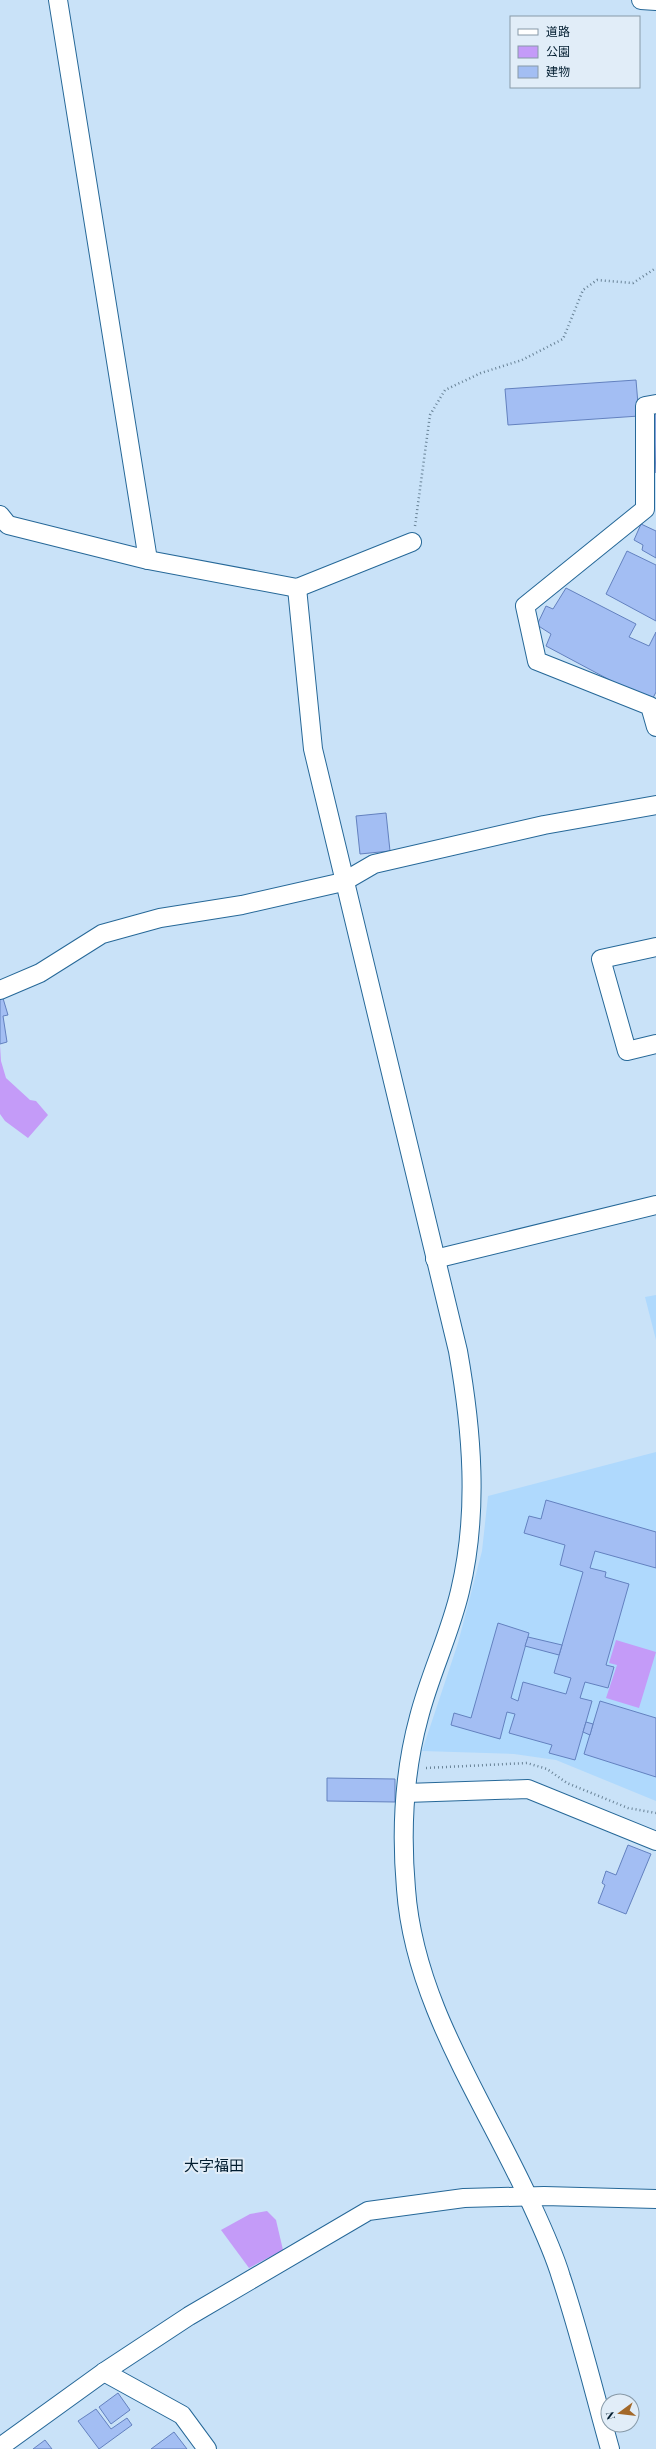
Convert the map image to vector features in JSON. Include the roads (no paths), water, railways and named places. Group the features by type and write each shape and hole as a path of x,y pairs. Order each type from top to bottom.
{"street":[{"path":"58,0 148,560"},
{"path":"641,0 656,1"},
{"path":"656,404 645,406 645,509 525,606 537,661 650,706 656,727"},
{"path":"0,515 8,525 148,560 297,588 412,542"},
{"path":"297,588 312,749 343,882 458,1351 466,1398 472,1482 470,1539 460,1591 447,1636 419,1715 411,1751 406,1793 406,1891 415,1943 438,2016 528,2196 561,2275 610,2449"},
{"path":"0,990 40,973 102,934 160,918 242,905 343,882 374,864 544,825 656,805"},
{"path":"656,947 602,959 627,1051 656,1044"},
{"path":"435,1259 656,1204"},
{"path":"406,1793 528,1789 656,1841"},
{"path":"0,2447 104,2372 189,2316 368,2211 464,2198 528,2196 656,2199"},
{"path":"104,2372 182,2416 207,2449"}],"district":[{"name":"大字福田","path":"214,2166"}]}
